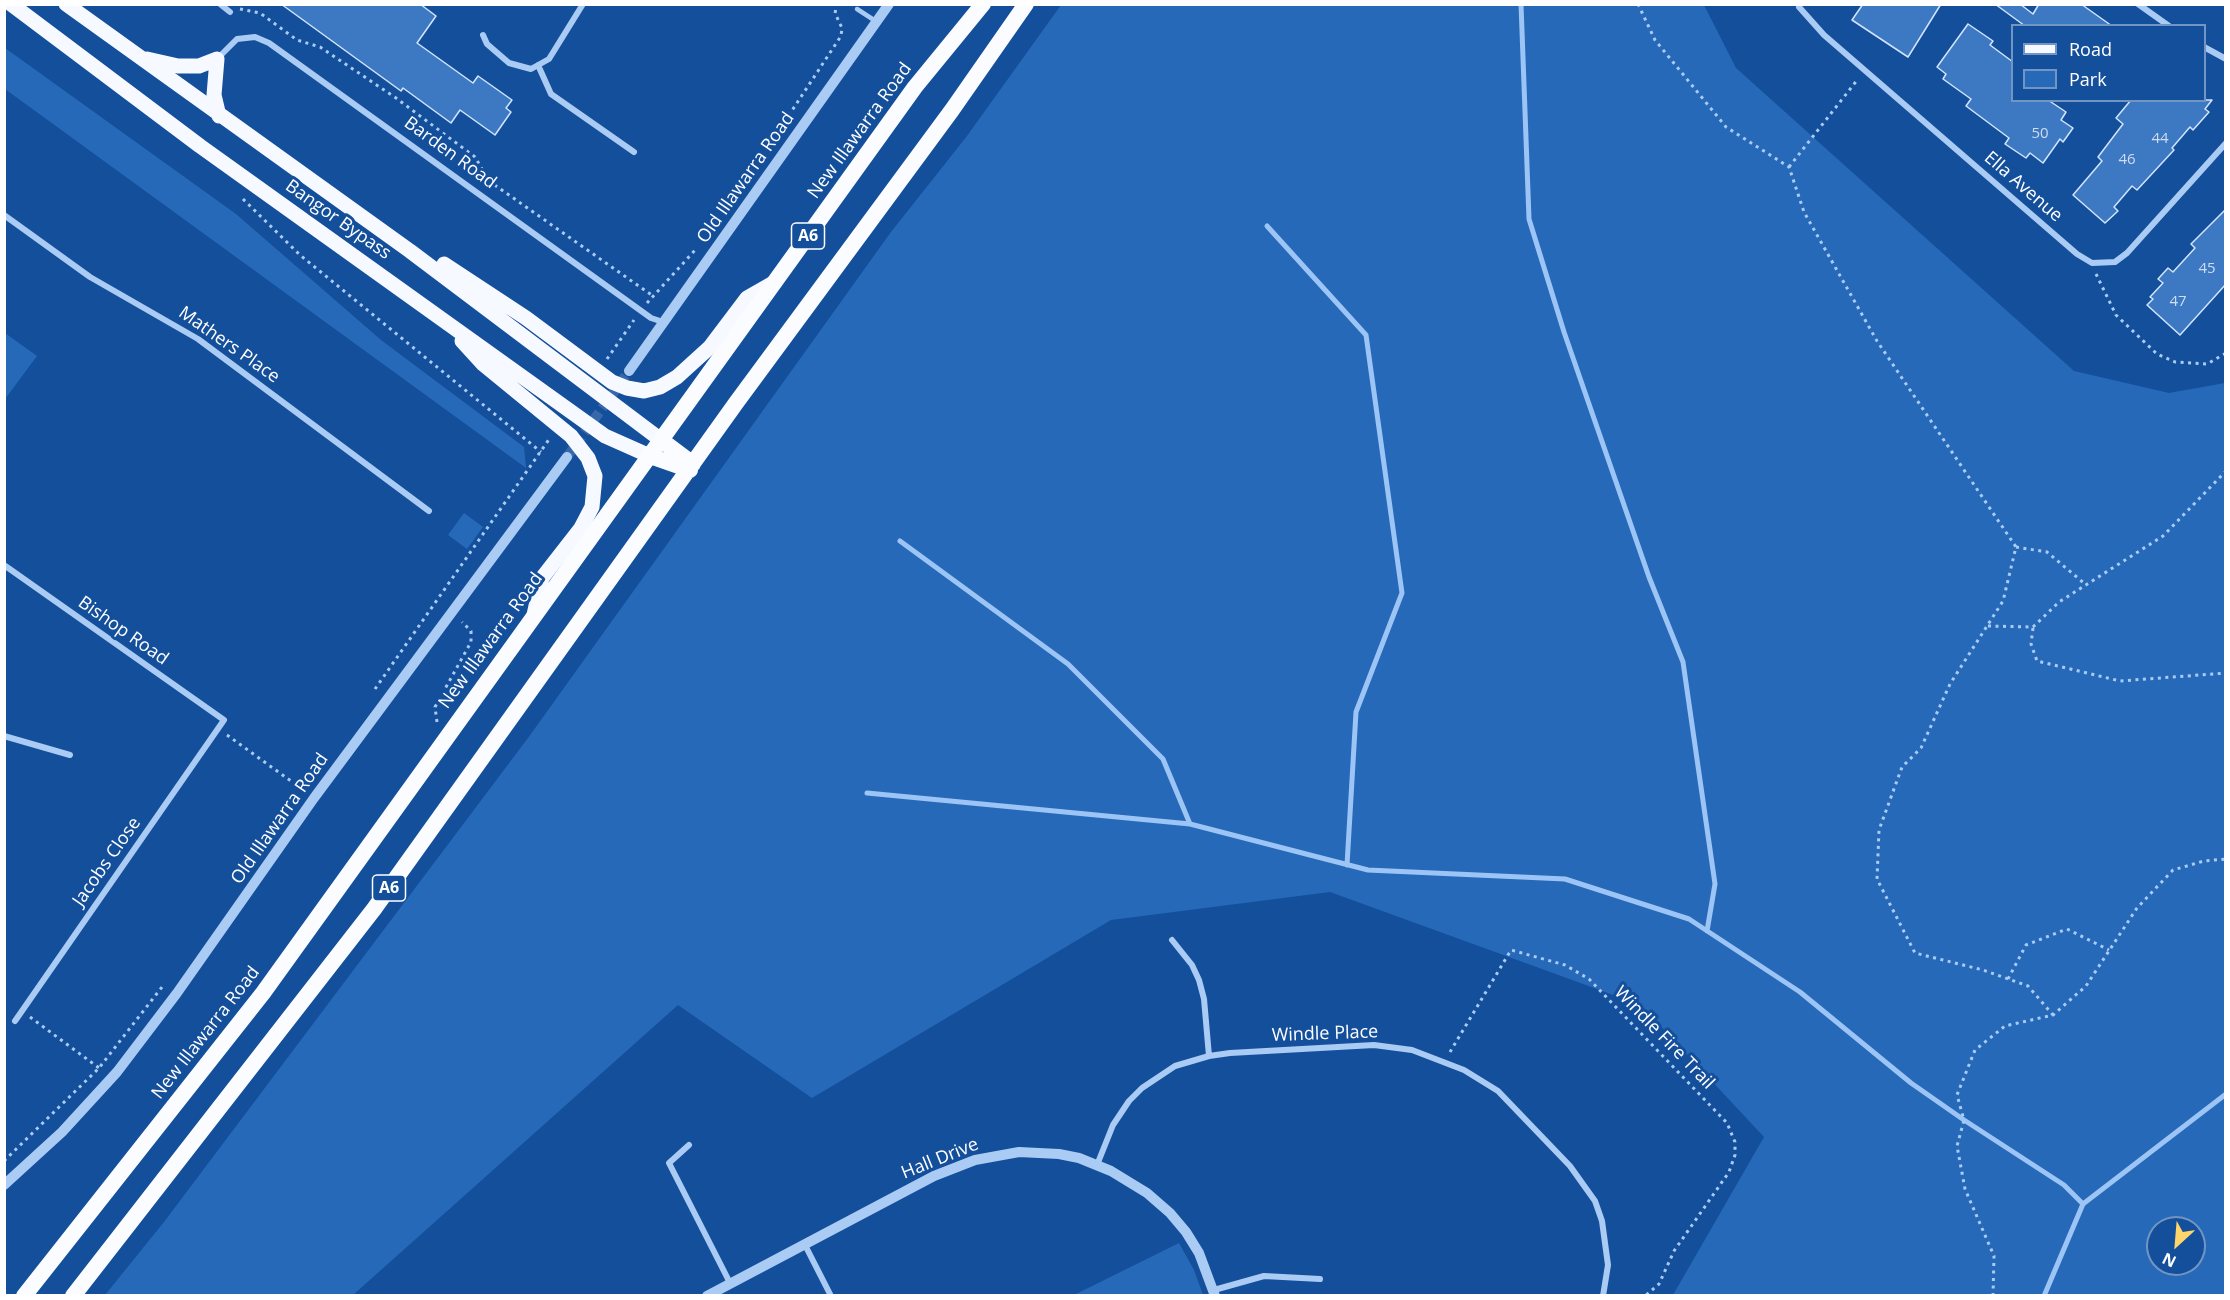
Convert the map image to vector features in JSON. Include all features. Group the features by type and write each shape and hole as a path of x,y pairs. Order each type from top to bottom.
{"highway":[{"name":"New Illawarra Road","path":"24,1296 263,993 445,737 662,440 915,87 983,4"},
{"name":"A6","path":"73,1296 374,909 1026,4"},
{"path":"662,440 692,467"},
{"path":"650,456 692,467"}],"main road":[{"name":"Bangor Bypass","path":"11,4 200,146 605,436 650,456"},
{"name":"Bangor Bypass","path":"66,4 410,251 662,440"},
{"path":"139,57 178,66 199,66 217,59 214,95 219,116"},
{"path":"410,251 440,262 526,318 612,382 637,390 652,390 677,377 710,347 747,298 775,282"},
{"path":"440,317 483,364 571,436 588,458 595,476 592,507 581,528 542,578 534,615"}],"street":[{"path":"220,4 230,12"},
{"path":"483,35 487,44 509,63 531,69 549,59 583,4"},
{"name":"Old Illawarra Road","path":"628,371 889,4"},
{"path":"2138,4 2166,24"},
{"name":"Ella Avenue","path":"1799,5 1824,34 2077,254 2092,263"},
{"name":"Barden Road","path":"217,59 237,39 255,37 269,43 641,310 663,322"},
{"path":"2206,47 2226,59"},
{"path":"538,65 551,94 634,152"},
{"path":"2092,263 2115,262 2127,253 2226,143"},
{"name":"Mathers Place","path":"4,215 90,277 198,339 429,511"},
{"name":"Old Illawarra Road","path":"4,1185 62,1132 117,1072 177,993 320,790 567,457"},
{"name":"Bishop Road","path":"4,565 224,720"},
{"name":"Jacobs Close","path":"15,1021 224,720"},
{"path":"4,736 70,755"},
{"path":"1172,940 1192,965 1199,980 1204,999 1209,1056"},
{"name":"Windle Place","path":"1097,1165 1117,1119 1142,1088 1175,1066 1209,1056 1374,1045 1412,1050 1445,1061 1482,1080 1515,1106 1583,1184 1594,1201 1606,1241 1608,1264 1603,1296"},
{"path":"689,1145 669,1164 730,1283"},
{"name":"Hall Drive","path":"707,1296 896,1195 975,1160 1019,1152 1069,1156 1097,1165 1128,1180 1170,1213 1199,1253 1214,1293"},
{"path":"805,1245 831,1296"},
{"path":"1214,1293 1264,1276 1320,1279"}],"lane":[{"path":"857,9 877,22"}],"path":[{"path":"762,156 841,36 842,28 835,13 837,4"},
{"path":"1638,4 1655,40 1726,127 1789,167 1804,212 1844,278 1877,341 2016,547 2046,552 2085,584"},
{"path":"230,12 241,8 260,13 297,40 320,47 396,98 475,157 489,181 654,296"},
{"path":"1789,167 1865,70"},
{"path":"241,197 309,262 541,452"},
{"path":"604,362 641,310 704,240"},
{"path":"2092,263 2116,315 2157,354 2175,362 2207,364 2226,353"},
{"path":"370,696 551,438"},
{"path":"2226,471 2163,536 2059,602 2033,627 2031,644 2037,661 2120,681 2226,673"},
{"path":"2016,547 2003,601 1950,684 1921,748 1902,767 1880,830 1876,879 1915,953 2028,986 2053,1015"},
{"path":"445,737 437,722 435,707 471,642 471,631 453,613"},
{"path":"1986,626 2000,624 2033,627"},
{"path":"219,729 304,791 310,782"},
{"path":"1993,1296 1994,1256 1965,1189 1957,1146 1964,1120 1958,1095 1975,1050 2005,1026 2053,1015 2086,986 2137,908 2173,870 2204,861 2226,859"},
{"path":"2008,980 2026,945 2067,929 2109,950"},
{"name":"Windle Fire Trail","path":"1445,1061 1511,950 1565,965 1589,979 1727,1123 1735,1142 1735,1155 1729,1172 1674,1251 1659,1284 1645,1296"},
{"path":"4,1161 99,1068 168,978"},
{"path":"22,1011 99,1068"}],"green space":[{"path":"1061,5 1704,5 1736,68 2074,371 2169,393 2225,383 2225,1295 1673,1295 1764,1137 1641,1005 1330,892 1111,920 812,1098 678,1005 353,1295 105,1295 164,1222 528,738 891,232 967,136"},
{"path":"5,48 236,214 381,340 524,447 526,468 5,89"},
{"path":"5,333 37,356 5,399"},
{"path":"464,513 483,527 467,549 448,535"},
{"path":"1179,1243 1194,1270 1203,1295 1074,1295"}],"building":[{"path":"281,4 420,4 436,16 417,43 473,83 478,76 512,100 506,108 511,112 495,135 460,110 451,123 403,88 401,91"},
{"path":"1863,4 1941,4 1908,57 1852,20"},
{"path":"1995,4 2020,4 2033,14 2039,4 2081,4 2109,24 2022,24"},
{"path":"1968,24 1993,41 1990,45 2011,61 2011,102 2051,102 2066,112 2061,120 2073,128 2063,142 2060,139 2043,163 2030,153 2026,158 2005,144 2009,138 1966,106 1971,99 1943,79 1946,74 1937,67"},
{"path":"2206,100 2212,100 2205,109 2209,112 2193,130 2190,127 2172,148 2174,150 2137,190 2132,186 2114,207 2118,211 2105,223 2073,195 2102,161 2098,157 2123,124 2116,118 2129,102 2206,102"},
{"path":"2226,209 2226,284 2180,335 2147,305 2153,299 2150,297 2163,283 2158,279 2168,268 2173,272 2195,248 2191,244"}],"waterway":[{"path":"1521,4 1529,219 1564,332 1649,577 1683,662 1715,884 1707,931"},
{"path":"1267,226 1366,335 1402,593 1356,712 1347,865"},
{"path":"900,541 1068,664 1163,759 1190,824"},
{"path":"867,793 1190,824 1368,870 1565,879 1689,919 1800,992 1911,1083 2064,1185 2083,1204"},
{"path":"2044,1296 2083,1204 2226,1094"}],"tunnel":[{"path":"567,457 629,371"}]}
